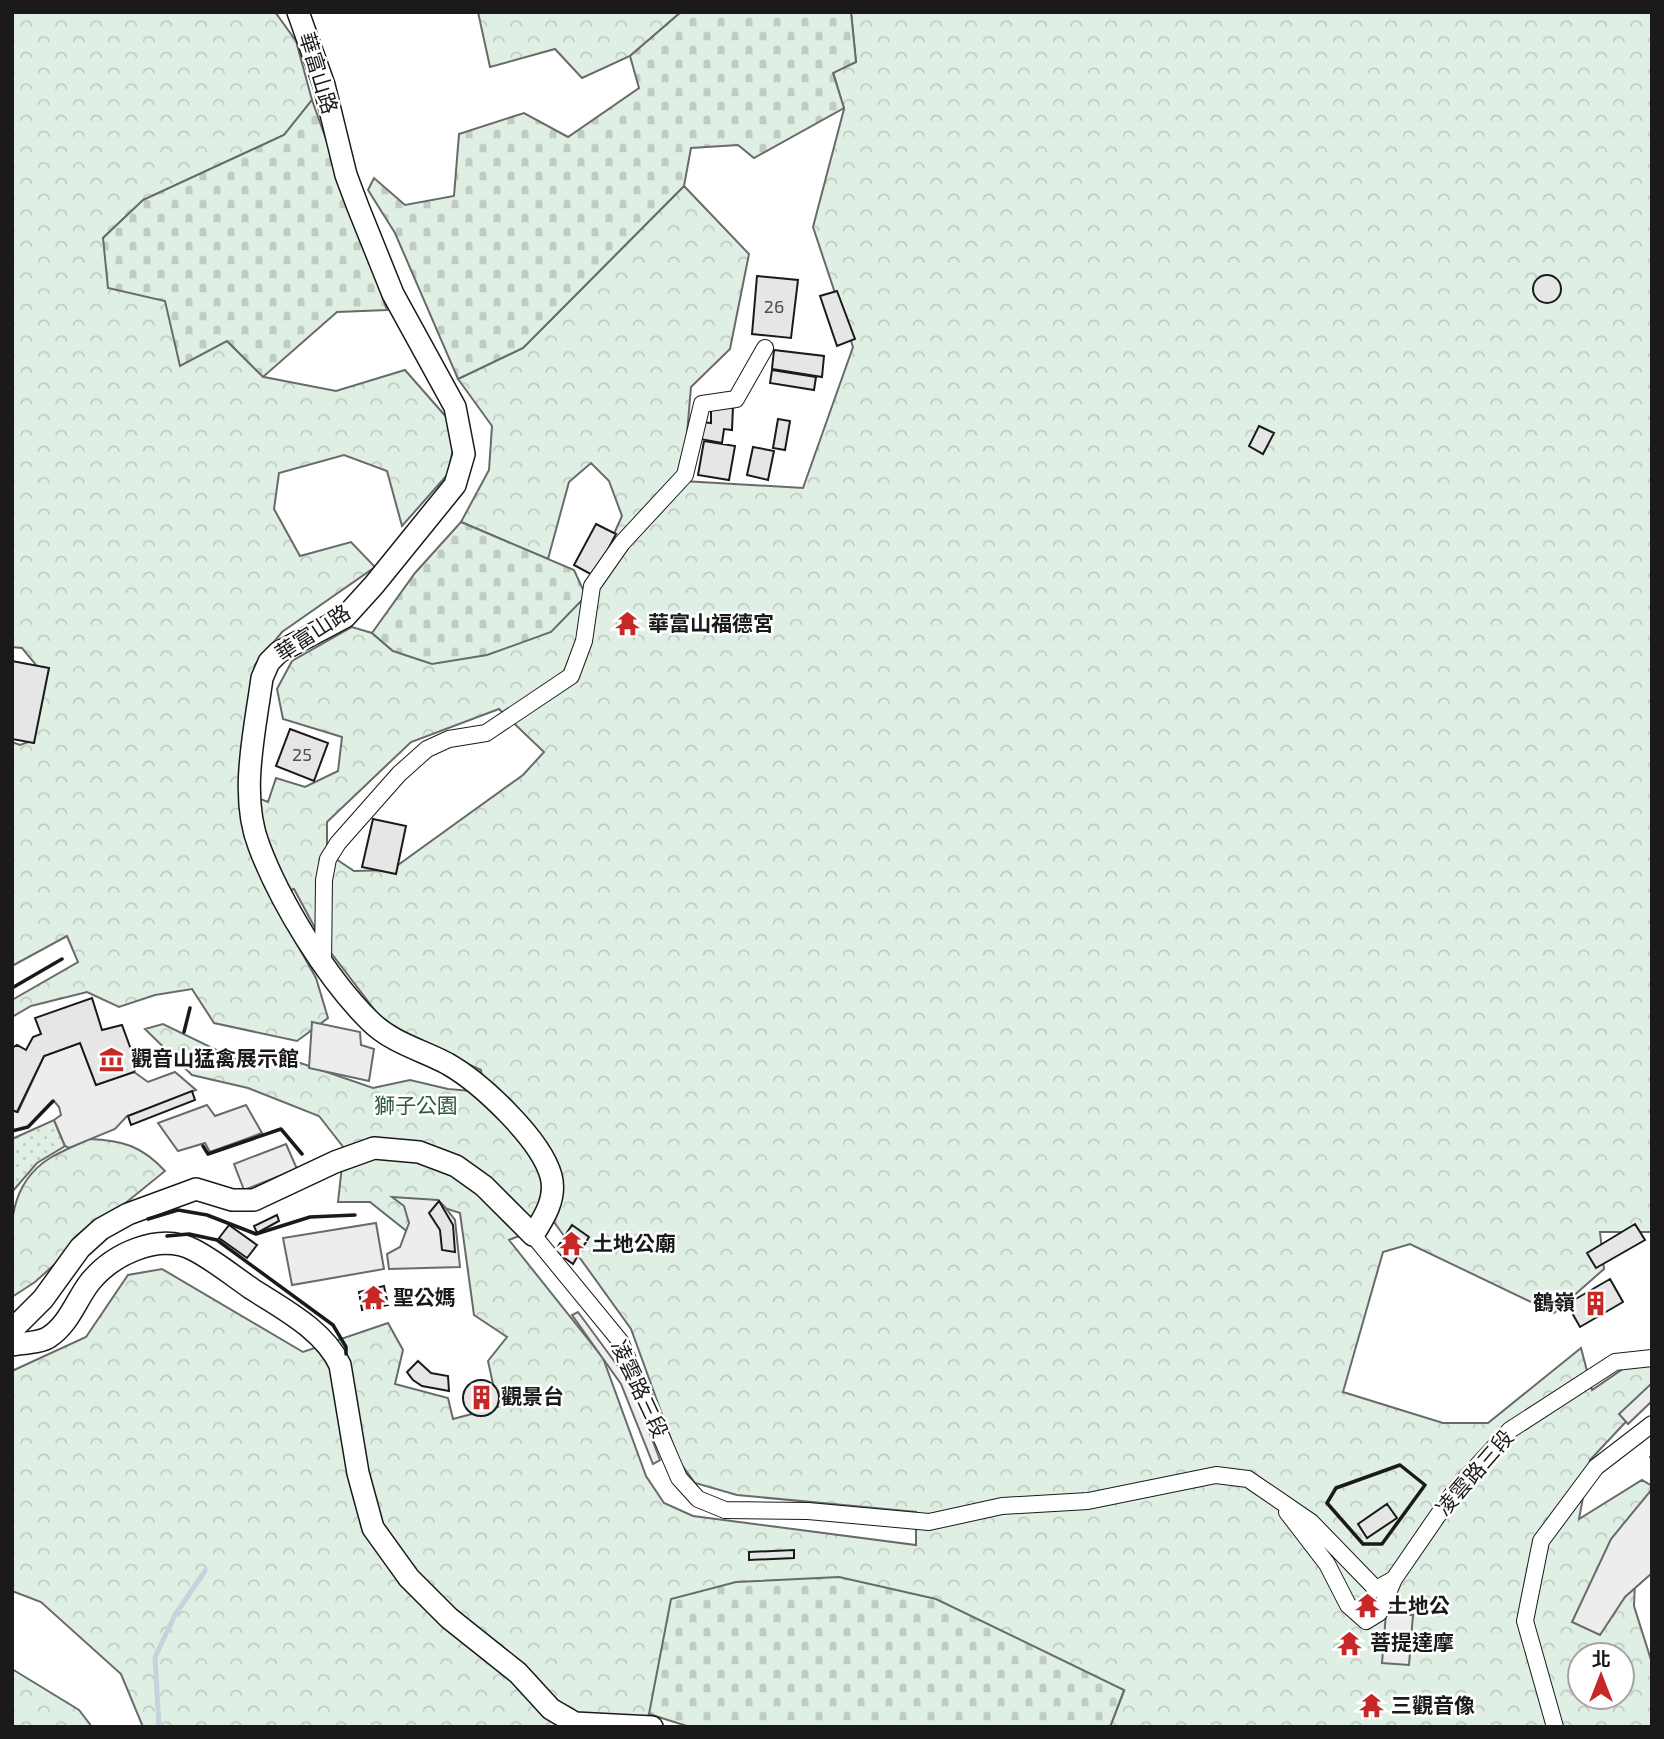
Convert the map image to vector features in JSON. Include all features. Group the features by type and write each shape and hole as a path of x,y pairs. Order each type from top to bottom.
{"street":[{"name":"華富山路","path":"298,12 324,85 354,197 393,294 454,408 464,454 455,485 345,617 279,652 269,662 262,678 250,806 258,845 282,895 323,964 370,1021 398,1042 450,1065 514,1119 551,1177 550,1208 533,1235"},
{"path":"323,964 324,880 328,859 338,843 399,774 427,749 449,740 486,733 571,676 584,641 592,586 622,543 685,475 702,404 736,399 765,348"},
{"name":"凌雲路三段","path":"12,1330 43,1299 80,1248 101,1229 128,1214 196,1189 232,1200 254,1200 335,1162 374,1149 419,1152 456,1166 484,1186 533,1235 620,1341 679,1478 698,1499 725,1510 808,1511 929,1522 1002,1506 1088,1501 1216,1475 1248,1479 1311,1522 1376,1589 1394,1579"},
{"path":"12,1345 48,1338 70,1315 89,1283 116,1258 140,1247 163,1244 192,1248 305,1324 335,1354 340,1365 358,1473 373,1528 409,1578 449,1618 518,1673 551,1709 575,1723 652,1727"},
{"name":"凌雲路三段","path":"1279,1502 1326,1564 1348,1605 1366,1621 1379,1613 1394,1579 1456,1489 1510,1430 1615,1362 1652,1358"},
{"path":"1555,1727 1525,1621 1541,1541 1596,1467 1652,1424"}],"green space":[{"name":"獅子公園","path":"12,12 275,12 296,41 312,100 284,135 143,200 103,238 165,301 227,341 264,377 336,391 405,370 448,419 453,448 448,474 402,526 387,471 344,455 279,473 274,509 300,556 351,542 375,567 282,632 255,665 245,793 268,802 276,778 305,787 338,771 342,737 283,719 277,689 292,661 352,627 372,633 393,651 586,596 622,516 609,481 591,463 569,482 548,559 461,522 489,470 492,426 458,379 523,348 684,186 749,254 730,349 691,387 683,481 803,488 853,347 813,227 844,109 833,72 856,62 851,12 1652,12 1652,1232 1600,1232 1604,1269 1554,1313 1410,1244 1383,1252 1343,1392 1443,1423 1488,1423 1581,1348 1592,1390 1652,1349 1652,1394 1590,1460 1579,1519 1642,1480 1652,1486 1652,1519 1637,1531 1634,1606 1652,1663 1652,1727 1110,1727 1124,1691 649,1714 639,1727 143,1727 121,1674 41,1602 12,1591 12,1371 86,1337 128,1275 162,1269 303,1352 388,1323 403,1350 395,1384 448,1398 453,1419 498,1407 488,1361 507,1337 474,1315 460,1213 445,1208 409,1233 370,1202 338,1202 344,1148 319,1116 248,1088 192,1075 145,1029 163,1024 235,1059 283,1057 373,1088 410,1080 448,1089 483,1092 481,1070 419,1042 380,1017 322,941 294,889 270,896 316,978 328,1018 297,1041 214,1023 192,989 155,995 119,1007 87,992 31,1006 12,1017 12,1000 78,962 67,936 12,966 12,742 20,745 34,740 37,666 22,648 12,647","holes":["499,709 544,752 523,775 391,870 354,871 327,853 327,822 411,742","554,1222 631,1329 679,1461 695,1483 737,1495 916,1512 916,1545 693,1516 664,1503 646,1476 603,1358 509,1240"]},
{"path":"478,12 681,12 630,56 582,78 555,49 490,67"},
{"path":"681,12 851,12 856,62 833,73 844,108 754,158 738,145 691,148 684,186 523,348 458,379 395,233 368,190 374,178 405,205 454,196 459,134 524,113 568,137 639,88 630,56"},
{"path":"312,100 387,310 337,312 263,377 227,341 180,366 165,301 108,288 103,238 143,200 284,135"},
{"path":"461,522 574,570 586,596 551,632 487,655 432,664 393,651 372,633 415,573"},
{"path":"54,1120 65,1146 37,1163 12,1192 12,1139"},
{"path":"89,1139 131,1146 140,1150 165,1171 96,1227 35,1282 12,1297 12,1220 23,1186 34,1171 50,1158"},
{"path":"839,1577 936,1599 1124,1690 1110,1727 690,1727 649,1714 671,1599 736,1582"},
{"path":"12,1669 79,1710 92,1727 12,1727"}],"shaded area":[{"path":"312,1022 360,1032 361,1045 374,1049 369,1081 309,1068"},
{"path":"80,1043 96,1085 134,1072 148,1082 175,1072 196,1090 127,1116 115,1129 69,1148 65,1146 54,1120 61,1115 54,1101 28,1127 12,1131 12,1110 18,1112 44,1056"},
{"path":"207,1105 215,1116 246,1105 262,1133 210,1152 205,1143 178,1151 158,1123"},
{"path":"286,1144 297,1169 244,1190 234,1164"},
{"path":"392,1197 438,1200 444,1206 455,1220 460,1267 389,1269 387,1254 400,1247 409,1223 404,1206"},
{"path":"376,1223 384,1269 292,1285 283,1238"},
{"path":"578,1312 631,1384 660,1460 653,1464 621,1384 572,1315"},
{"path":"1652,1383 1652,1401 1628,1424 1619,1414"},
{"path":"1652,1489 1652,1573 1625,1597 1600,1635 1572,1622 1611,1539"},
{"path":"1386,1613 1413,1615 1409,1665 1382,1663"}],"building":[{"path":"1547,275 1557,279 1561,289 1557,299 1547,303 1537,299 1533,289 1537,279"},
{"path":"757,276 798,280 791,338 752,334"},
{"path":"837,291 855,339 837,346 820,296"},
{"path":"774,350 824,356 822,377 772,369"},
{"path":"772,370 816,377 814,390 770,383"},
{"path":"711,405 733,406 732,430 724,429 722,443 700,439 703,422 711,423"},
{"path":"778,419 790,421 785,450 773,448"},
{"path":"1259,426 1274,433 1263,454 1249,446"},
{"path":"704,441 735,446 729,480 698,475"},
{"path":"753,447 774,451 768,480 747,475"},
{"path":"596,524 616,534 594,576 574,565"},
{"path":"12,661 49,668 34,743 12,739"},
{"path":"290,729 328,743 314,781 276,766"},
{"path":"373,819 406,826 396,874 362,867"},
{"path":"92,998 102,1030 122,1025 137,1066 134,1072 96,1085 80,1043 44,1056 17,1112 12,1110 12,1048 17,1045 26,1050 33,1037 41,1034 35,1018"},
{"path":"192,1091 195,1100 131,1125 128,1116"},
{"path":"439,1201 453,1225 455,1252 442,1250 440,1230 429,1213"},
{"path":"277,1215 279,1221 257,1233 254,1226"},
{"path":"1635,1224 1645,1240 1596,1268 1587,1253"},
{"path":"229,1225 257,1245 247,1258 219,1238"},
{"name":"土地公廟","path":"572,1225 589,1237 573,1264 555,1251"},
{"name":"鶴嶺","path":"1610,1279 1623,1302 1580,1327 1567,1304"},
{"name":"聖公媽","path":"384,1286 388,1305 362,1310 359,1292"},
{"path":"418,1361 431,1373 448,1376 449,1391 422,1386 413,1380 407,1372"},
{"name":"觀景台","path":"481,1380 494,1385 499,1398 494,1411 481,1416 468,1411 463,1398 468,1385"},
{"path":"1387,1504 1397,1518 1367,1538 1358,1524"},
{"path":"794,1550 794,1558 749,1560 749,1552"}],"waterway":[{"path":"159,1727 155,1657 175,1615 205,1571"}],"wall":[{"path":"12,988 62,959"},
{"path":"184,1032 190,1008"},
{"path":"12,1131 28,1127 53,1101"},
{"path":"203,1146 208,1154 281,1129 302,1154"},
{"path":"148,1219 178,1210 207,1215 256,1234 310,1217 355,1215"},
{"path":"167,1236 189,1234 217,1240 333,1325 346,1347 346,1354"},
{"path":"1400,1465 1425,1485 1382,1544 1363,1544 1327,1503 1336,1488 1400,1465"}],"place":[{"name":"華富山福德宮","path":"628,624"},
{"name":"觀音山猛禽展示館","path":"111,1059"},
{"name":"土地公廟","path":"572,1244"},
{"name":"聖公媽","path":"373,1298"},
{"name":"鶴嶺","path":"1595,1303"},
{"name":"觀景台","path":"481,1397"},
{"name":"土地公","path":"1367,1606"},
{"name":"菩提達摩","path":"1350,1643"},
{"name":"三觀音像","path":"1371,1706"}]}
